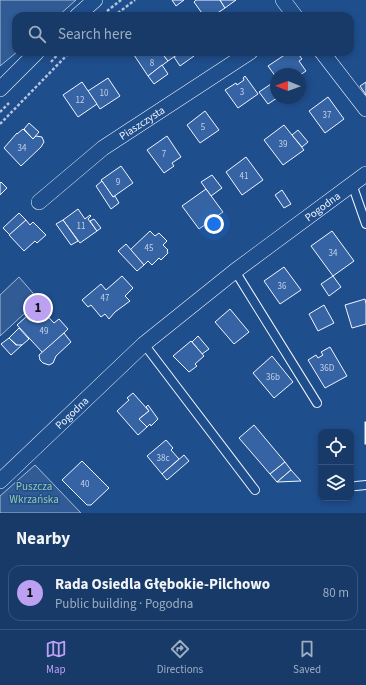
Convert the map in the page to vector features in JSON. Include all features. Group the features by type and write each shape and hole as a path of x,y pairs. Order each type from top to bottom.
{"street":[{"path":"82,12 95,0"},
{"path":"283,0 292,12"},
{"path":"0,89 33,56"},
{"name":"Piaszczysta","path":"40,202 103,148 244,56"},
{"path":"325,56 366,109"},
{"name":"Pogodna","path":"0,481 144,344 235,271 366,174"}],"lane":[{"name":"Pogodna","path":"352,184 366,224"},
{"path":"235,271 317,402"},
{"path":"144,344 255,490"},
{"path":"356,486 366,485"}],"path":[{"path":"106,12 121,0"},
{"path":"119,12 135,0"},
{"path":"0,124 66,56"}],"shaded area":[{"path":"0,0 76,0 62,12 12,12 12,56 0,66"},
{"path":"19,277 39,300 0,336 0,295"},
{"name":"Puszcza Wkrzańska","path":"35,465 81,513 0,513 0,496"}],"building":[{"path":"172,0 184,0 176,6"},
{"path":"196,0 220,0 225,8 219,12 201,12 194,2"},
{"path":"220,0 236,0 225,8"},
{"path":"135,56 164,56 168,61 148,76"},
{"path":"164,56 175,56 168,61"},
{"path":"175,56 194,56 180,66 174,57"},
{"path":"283,56 300,56 302,59 299,61 304,68 270,68 268,66"},
{"path":"162,65 168,74 154,84 148,76"},
{"path":"245,76 258,94 238,108 225,90 236,83 237,85 244,80 243,78"},
{"path":"108,78 120,96 100,109 88,91"},
{"path":"82,82 97,104 78,117 63,95"},
{"path":"366,82 366,95 360,86"},
{"path":"270,85 270,103 268,104 259,92"},
{"path":"328,97 344,119 325,133 309,111"},
{"path":"205,111 219,130 200,143 187,125"},
{"path":"29,123 39,132 33,139 24,129"},
{"path":"284,125 304,150 283,165 264,140"},
{"path":"23,129 33,139 36,136 42,137 44,142 41,147 21,166 4,148 17,133"},
{"path":"298,130 308,142 302,147 292,135"},
{"path":"167,136 181,157 172,163 174,166 164,173 147,150"},
{"path":"246,157 263,180 242,195 226,172"},
{"path":"121,166 133,183 113,197 101,180"},
{"path":"212,175 222,188 211,196 201,182"},
{"path":"102,181 119,203 111,209 96,186"},
{"path":"1,182 7,188 0,195 0,183"},
{"path":"206,189 223,212 199,229 182,206"},
{"path":"282,190 291,204 284,208 275,195"},
{"path":"78,209 85,219 90,215 91,216 88,219 97,231 80,243 63,220"},
{"path":"19,213 26,220 10,235 3,228"},
{"path":"94,219 101,228 97,231 90,221"},
{"path":"26,220 30,225 33,222 46,235 37,243 35,241 24,251 9,235"},
{"path":"63,220 78,241 71,245 56,224"},
{"path":"150,231 155,236 159,233 167,241 163,245 168,250 168,253 161,260 159,258 152,265 148,261 144,265 130,250"},
{"path":"332,231 354,261 333,276 311,246"},
{"path":"126,244 144,265 137,271 118,251"},
{"path":"284,267 301,290 280,304 264,281"},
{"path":"122,276 133,288 125,296 130,301 115,312 109,319 105,314 101,317 91,305 88,307 82,300 101,284 106,290"},
{"path":"333,276 341,287 329,296 321,284"},
{"path":"365,299 366,324 352,328 345,305"},
{"path":"324,305 334,323 318,331 309,314"},
{"path":"38,306 54,323 59,319 68,329 43,353 17,325"},
{"path":"230,309 249,332 234,344 215,322"},
{"path":"19,328 29,339 22,345 18,346 9,338"},
{"path":"64,333 71,342 56,356 53,363 49,365 43,363 40,360 39,355"},
{"path":"198,336 209,349 202,354 192,342"},
{"path":"9,338 16,345 22,345 11,355 1,344"},
{"path":"191,341 204,356 195,364 197,366 189,372 173,356"},
{"path":"330,347 347,376 325,388 308,360 316,355 318,358 323,355 321,352"},
{"path":"272,356 293,382 274,398 253,373"},
{"path":"133,393 149,411 139,419 147,427 138,435 117,411 129,400 127,398"},
{"path":"148,405 158,419 151,426 150,424 147,427 139,419 149,411 146,407"},
{"path":"366,422 366,444 365,444"},
{"path":"254,425 285,462 270,474 239,438"},
{"path":"166,440 173,448 171,450 179,459 162,474 147,456"},
{"path":"184,455 189,461 167,480 162,474"},
{"path":"82,461 109,488 91,505 87,505 62,480"},
{"path":"285,462 291,470 277,482 270,474"},
{"path":"291,470 301,481 277,482"}],"place":[{"name":"Rada Osiedla Głębokie-Pilchowo","path":"38,308"}]}
